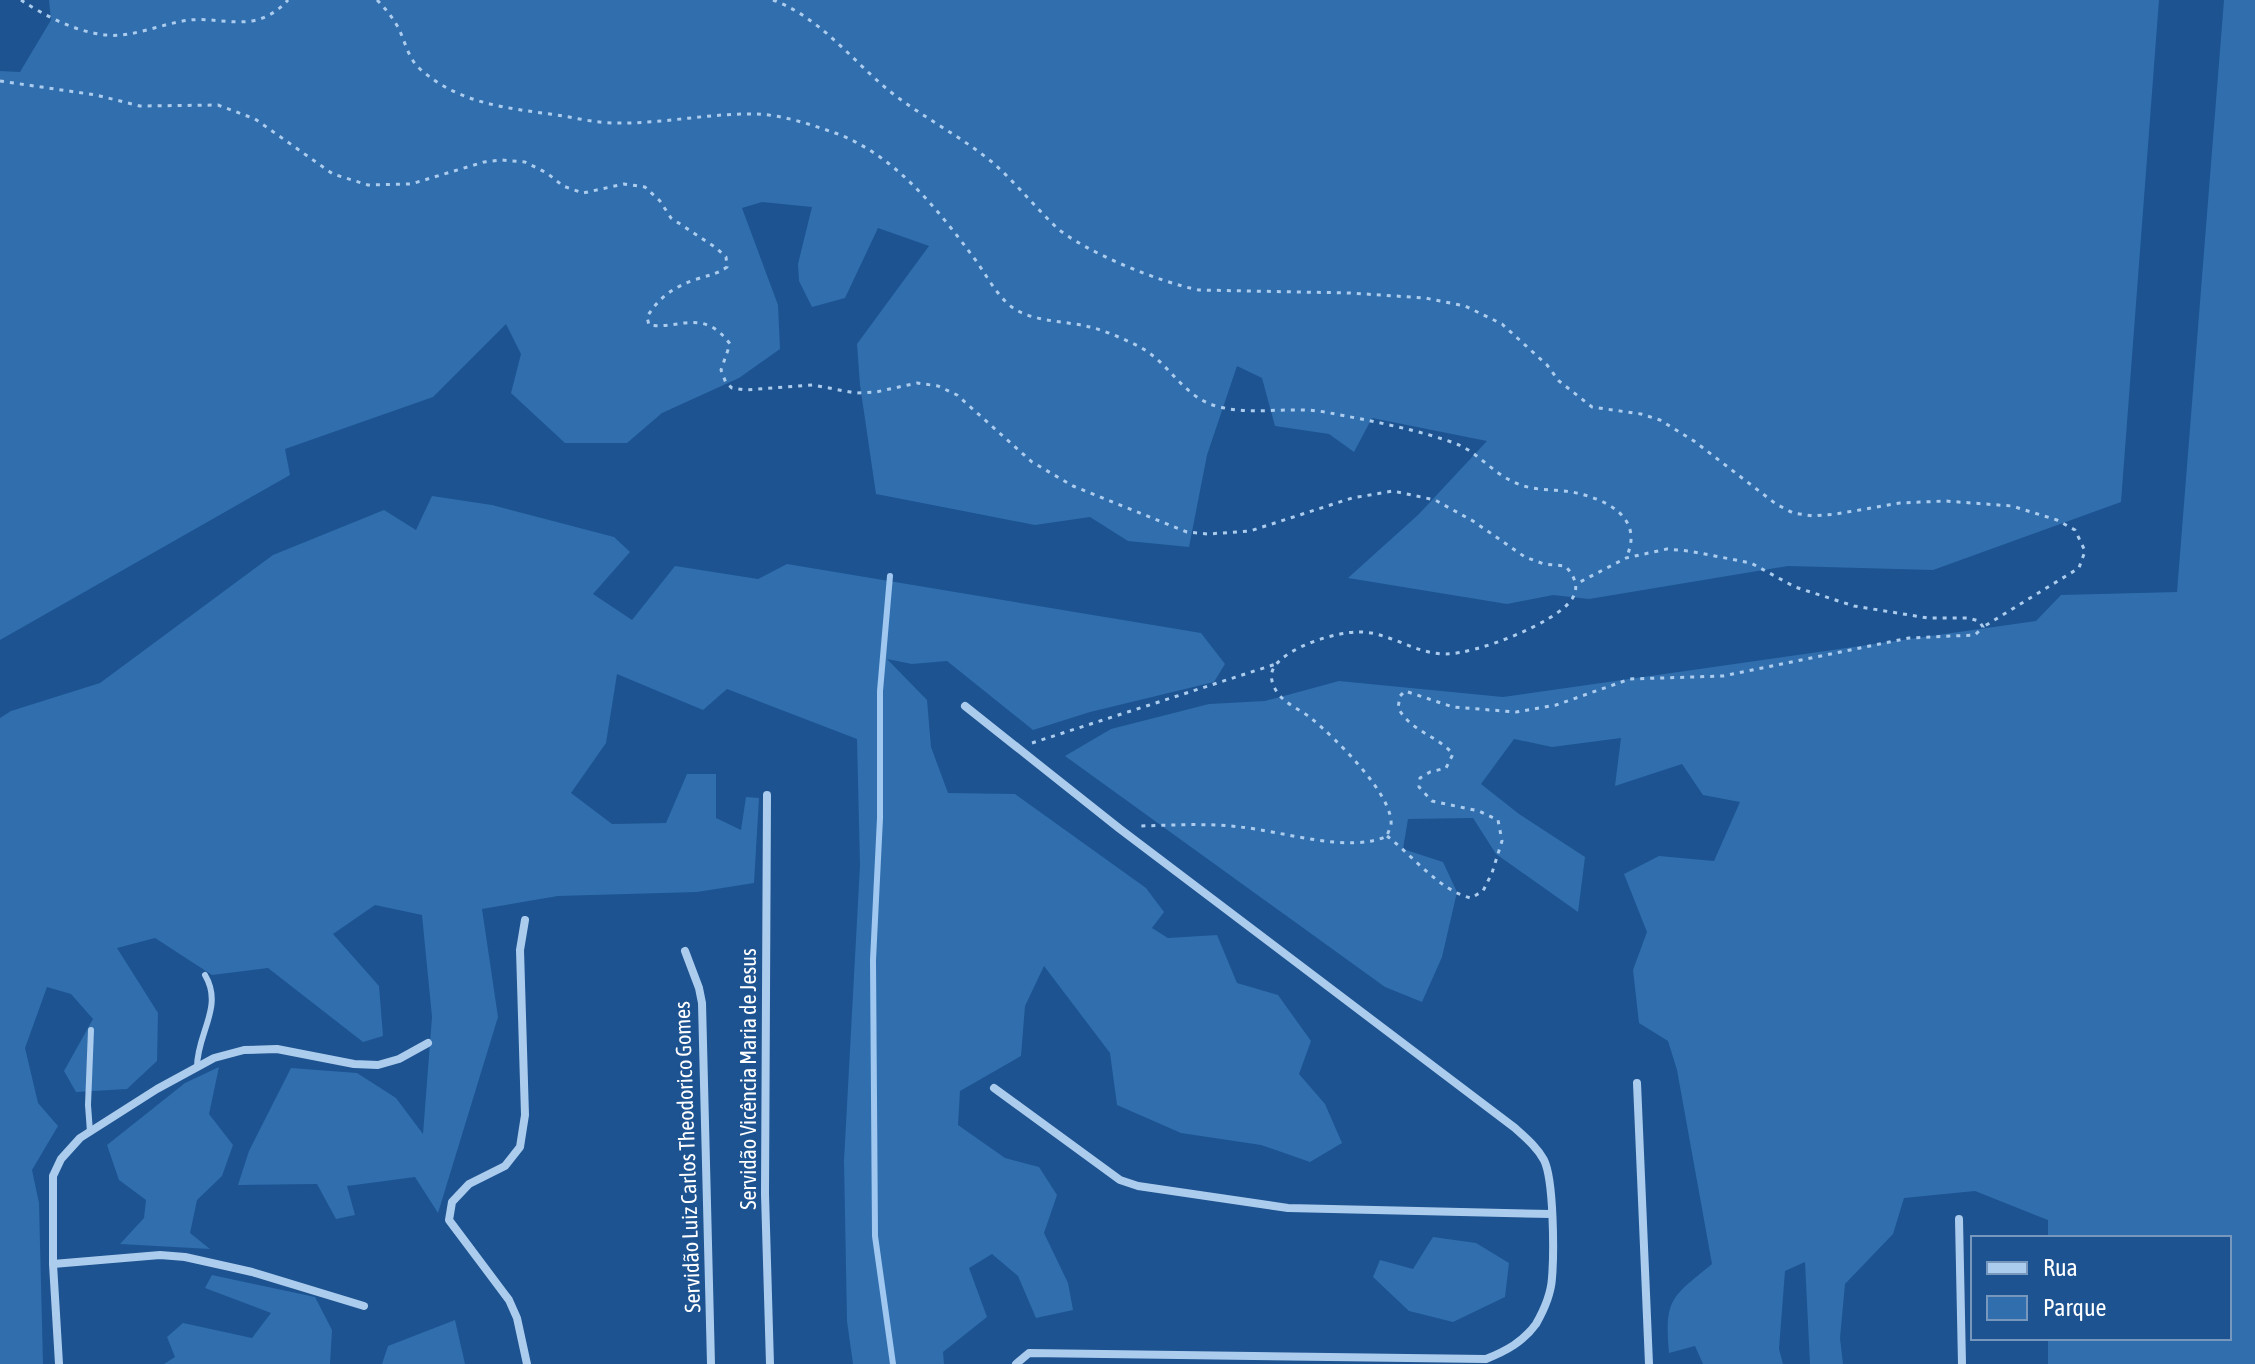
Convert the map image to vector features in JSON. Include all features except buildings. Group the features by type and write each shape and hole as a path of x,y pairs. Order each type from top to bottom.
{"street":[{"path":"965,706 1120,829 1515,1128 1544,1161 1549,1177 1552,1278 1548,1299 1525,1337 1486,1359 1029,1353 1016,1364"},
{"name":"Servidão Vicência Maria de Jesus","path":"767,795 765,1194 770,1364"},
{"path":"525,920 520,950 525,1115 520,1147 505,1166 469,1184 452,1202 449,1220 509,1300 517,1318 527,1364"},
{"name":"Servidão Luiz Carlos Theodorico Gomes","path":"685,951 702,1003 711,1364"},
{"path":"59,1364 53,1264 53,1176 61,1159 80,1138 214,1058 244,1050 277,1049 354,1064 378,1065 399,1059 428,1043"},
{"path":"1637,1083 1649,1364"},
{"path":"994,1088 1120,1180 1138,1186 1288,1208 1551,1214"},
{"path":"1959,1219 1962,1364"},
{"path":"53,1264 160,1255 185,1257 252,1272 364,1306"},
{"path":"1075,1364 1082,1353"}],"lane":[{"path":"197,1067 200,1041 213,1002 212,987 205,975"},
{"path":"90,1132 91,1030"}],"path":[{"path":"21,0 61,22 105,35 193,20 250,21 270,16 288,0"},
{"path":"377,0 388,11 416,66 446,89 481,104 614,123 757,114 777,116 836,134 892,165 937,212 1008,304 1044,319 1092,328 1138,346 1155,357 1196,398 1215,406 1255,412 1281,408 1324,411 1369,422 1461,446 1492,471 1523,486 1573,492 1603,502 1624,517 1632,530 1632,546 1626,558"},
{"path":"773,0 799,14 846,49 888,90 991,162 1058,229 1135,270 1199,290 1350,293 1425,298 1465,306 1502,324 1547,365 1566,388 1592,407 1660,420 1793,513 1813,516 1900,503 1966,502 2012,506 2057,520 2075,530 2085,551 2079,568 1975,635 1909,638 1745,673 1630,679 1556,705 1526,711 1453,707 1405,691 1400,696 1398,708 1407,723 1442,743 1453,754 1446,768 1420,778 1419,787 1432,801 1479,811 1498,820 1502,841 1483,891 1471,898 1457,894 1440,882 1387,836"},
{"path":"0,81 96,95 140,106 218,105 255,119 333,174 368,185 411,184 484,162 502,160 525,162 547,173 563,186 583,193 624,184 645,187 660,201 671,218 726,257 727,267 672,290 656,302 647,317 649,325 702,323 724,335 730,344 721,370 726,383 732,388 813,385 855,393 917,383 938,386 957,395 1032,462 1073,486 1187,532 1250,531 1352,498 1393,491 1414,494 1455,510 1525,557 1544,564 1565,566 1576,584"},
{"path":"1016,748 1276,664 1291,652 1318,640 1355,632 1371,632 1416,650 1445,654 1478,650 1550,617 1572,598 1576,584 1626,558 1667,549 1722,555 1751,563 1795,587 1834,601 1928,618 1968,618 1979,621 1983,627"},
{"path":"1120,829 1142,826 1239,827 1352,844 1372,843 1387,836 1391,823 1387,805 1350,753 1282,697 1273,685 1271,673 1276,664"}],"green space":[{"path":"49,0 2159,0 2121,502 1933,570 1788,566 1589,599 1553,595 1507,604 1348,578 1419,514 1487,441 1372,418 1354,452 1329,434 1275,426 1262,378 1237,366 1207,455 1189,547 1128,541 1090,517 1035,525 876,494 857,344 929,246 878,228 845,298 812,307 799,281 798,264 812,207 762,202 742,208 778,305 780,349 739,378 662,413 627,443 565,443 511,393 521,354 506,324 433,397 285,449 290,475 0,640 0,71 20,72 51,20"},
{"path":"2224,0 2255,0 2255,1364 2048,1364 2048,1340 2231,1340 2231,1236 2048,1236 2048,1220 1975,1191 1904,1198 1893,1234 1845,1284 1840,1338 1843,1364 1810,1364 1805,1262 1785,1271 1779,1349 1783,1364 1703,1364 1695,1346 1669,1353 1668,1321 1674,1300 1712,1264 1677,1070 1668,1041 1639,1023 1633,970 1647,932 1624,874 1659,856 1714,861 1740,802 1703,795 1682,764 1615,786 1621,738 1552,747 1514,739 1481,784 1519,814 1585,857 1578,912 1496,854 1473,818 1408,819 1403,849 1443,862 1457,892 1442,957 1422,1002 1385,987 1065,756 1111,729 1209,704 1265,701 1339,681 1503,697 2036,621 2061,595 2177,592"},
{"path":"432,496 492,505 614,537 630,552 593,594 632,620 675,566 758,579 787,564 1201,633 1225,664 1214,682 1090,712 1033,730 947,661 912,664 887,659 927,700 931,747 948,793 1015,794 1146,888 1164,912 1152,928 1168,938 1217,935 1237,983 1278,995 1311,1041 1299,1074 1325,1104 1342,1143 1310,1162 1261,1145 1181,1133 1117,1105 1110,1053 1044,966 1025,1006 1021,1056 960,1091 958,1125 1005,1158 1039,1167 1057,1195 1044,1233 1068,1283 1073,1310 1036,1318 1018,1276 992,1254 969,1268 987,1317 943,1352 944,1364 853,1364 847,1321 844,1161 860,865 857,739 727,689 703,710 617,674 606,743 571,793 612,824 666,823 687,774 716,774 716,818 741,830 746,797 759,798 754,883 697,892 558,896 482,909 498,1017 438,1213 415,1177 347,1186 355,1215 336,1219 317,1184 238,1185 249,1151 291,1068 357,1073 396,1098 423,1134 432,1017 422,915 375,905 333,934 379,986 383,1036 363,1042 268,968 212,975 155,938 117,948 158,1013 157,1061 127,1089 76,1092 64,1071 93,1019 71,994 47,987 25,1048 38,1103 58,1126 32,1170 39,1203 43,1364 0,1364 0,718 11,711 100,683 273,555 384,510 416,530"},
{"path":"219,1067 209,1114 233,1145 222,1176 197,1200 190,1233 210,1249 120,1244 144,1218 146,1200 119,1180 107,1145 185,1083"},
{"path":"1433,1237 1476,1243 1509,1263 1505,1297 1453,1322 1409,1311 1373,1277 1380,1260 1413,1269"},
{"path":"212,1275 315,1297 332,1330 330,1364 164,1364 175,1357 167,1337 183,1323 252,1338 271,1313 205,1288"},
{"path":"455,1320 465,1364 382,1364 388,1346"}],"waterway":[{"path":"890,576 880,691 880,818 873,960 875,1236 893,1364"}]}
